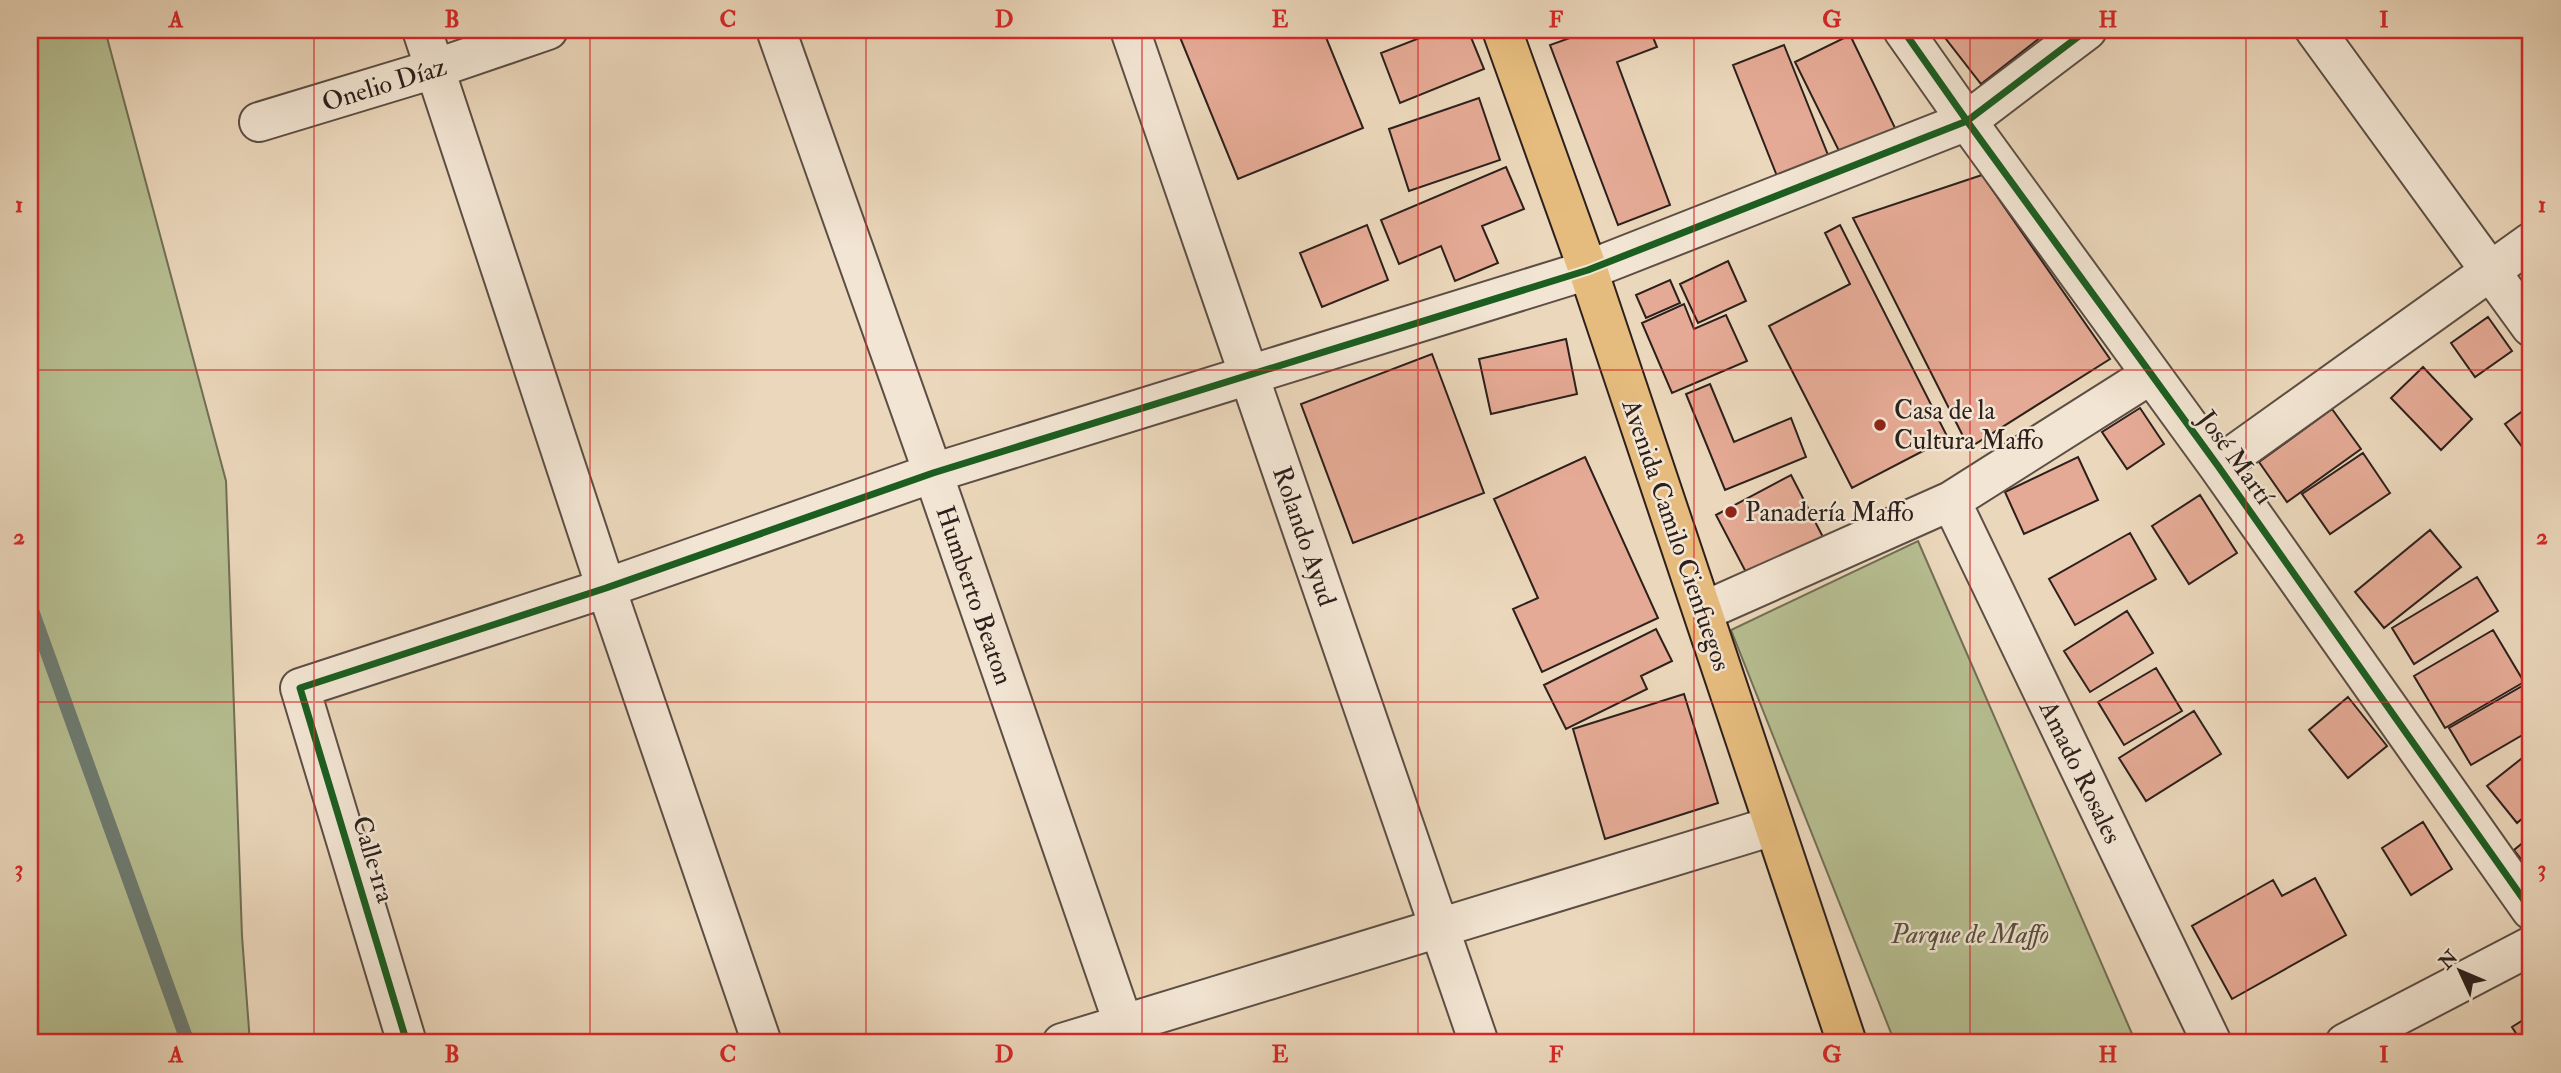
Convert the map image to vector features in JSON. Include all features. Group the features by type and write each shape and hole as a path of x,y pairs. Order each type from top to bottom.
{"main road":[{"name":"Avenida Camilo Cienfuegos","path":"1502,30 1588,270 1847,1043"}],"street":[{"path":"422,30 606,588 762,1043"},
{"name":"Onelio Díaz","path":"259,122 548,30"},
{"name":"Humberto Beaton","path":"776,30 933,473 1126,1033"},
{"name":"Rolando Ayud","path":"1130,30 1479,1043"},
{"name":"José Martí","path":"1903,30 2218,466 2531,910"},
{"path":"606,588 933,473 1588,270 1967,121 2087,30"},
{"path":"2315,30 2531,327"},
{"path":"2218,466 2531,242"},
{"path":"1704,611 1951,501 2150,375"},
{"name":"Amado Rosales","path":"1951,501 2212,1043"},
{"name":"Calle 1ra","path":"407,1043 300,688 606,588"},
{"path":"1062,1043 1126,1033 1439,928 1773,826"},
{"path":"2345,1043 2531,946"}],"green space":[{"path":"30,30 105,30 226,481 242,936 250,1043 30,1043"},
{"name":"Parque de Maffo","path":"1918,541 2136,1043 1895,1043 1731,630"}],"building":[{"path":"1177,30 1323,30 1363,128 1238,179"},
{"path":"1440,30 1468,30 1484,69 1400,103 1381,53"},
{"path":"1592,30 1650,30 1657,47 1617,62 1670,205 1618,225 1550,45"},
{"path":"1939,30 2050,30 1981,84"},
{"path":"1850,35 1896,130 1842,157 1795,62"},
{"path":"1784,45 1828,155 1777,176 1733,65"},
{"path":"1479,98 1500,160 1409,191 1389,129"},
{"path":"1506,167 1524,209 1482,226 1498,263 1455,281 1441,246 1399,264 1381,220"},
{"path":"1982,175 2110,359 1969,448 1853,218"},
{"path":"1367,225 1388,280 1322,307 1300,253"},
{"path":"1840,225 1948,438 1852,488 1769,326 1850,284 1825,233"},
{"path":"1728,261 1746,301 1698,323 1680,284"},
{"path":"1670,280 1680,303 1646,318 1636,295"},
{"path":"1684,304 1694,329 1726,315 1747,361 1672,393 1642,323"},
{"path":"2488,317 2512,351 2475,377 2451,343"},
{"path":"1566,339 1577,394 1491,414 1479,359"},
{"path":"1432,354 1484,493 1353,543 1301,404"},
{"path":"2423,367 2472,419 2441,450 2391,398"},
{"path":"1710,384 1734,442 1791,418 1806,457 1725,490 1686,394"},
{"path":"2531,405 2531,448 2526,452 2505,424"},
{"path":"2140,408 2164,444 2127,469 2102,432"},
{"path":"2332,409 2361,449 2287,502 2259,462"},
{"path":"2363,453 2390,493 2330,534 2302,494"},
{"path":"1585,457 1658,618 1542,672 1513,609 1538,598 1494,499"},
{"path":"2078,457 2098,500 2024,534 2005,492"},
{"path":"2531,471 2531,486 2524,477"},
{"path":"1791,475 1824,539 1749,578 1716,515"},
{"path":"2200,495 2237,553 2189,584 2152,526"},
{"path":"2430,530 2461,567 2384,628 2355,592"},
{"path":"2130,533 2156,579 2075,625 2049,579"},
{"path":"2477,577 2498,611 2414,664 2392,628"},
{"path":"2127,611 2153,653 2090,692 2064,651"},
{"path":"1656,629 1672,661 1641,676 1647,689 1566,729 1544,685"},
{"path":"2493,630 2524,682 2445,728 2414,676"},
{"path":"2156,668 2182,711 2124,745 2098,702"},
{"path":"2531,681 2531,730 2471,765 2449,728"},
{"path":"1684,694 1718,803 1605,839 1573,729"},
{"path":"2348,697 2387,746 2348,778 2309,730"},
{"path":"2194,711 2221,754 2146,801 2119,758"},
{"path":"2531,751 2531,811 2517,823 2487,786"},
{"path":"2423,822 2452,869 2411,895 2382,848"},
{"path":"2531,836 2531,872 2514,850"},
{"path":"2315,878 2346,935 2232,999 2192,926 2273,880 2282,896"},
{"path":"2531,1015 2531,1043 2522,1043 2512,1027"}],"waterway":[{"path":"30,605 188,1043"}],"cycle path":[{"path":"1903,30 2218,466 2531,910"},
{"path":"407,1043 300,688 606,588 933,473 1588,270 1967,121 2087,30"}],"place":[{"name":"Casa de la Cultura Maffo","path":"1880,425"},
{"name":"Panadería Maffo","path":"1731,512"}]}
